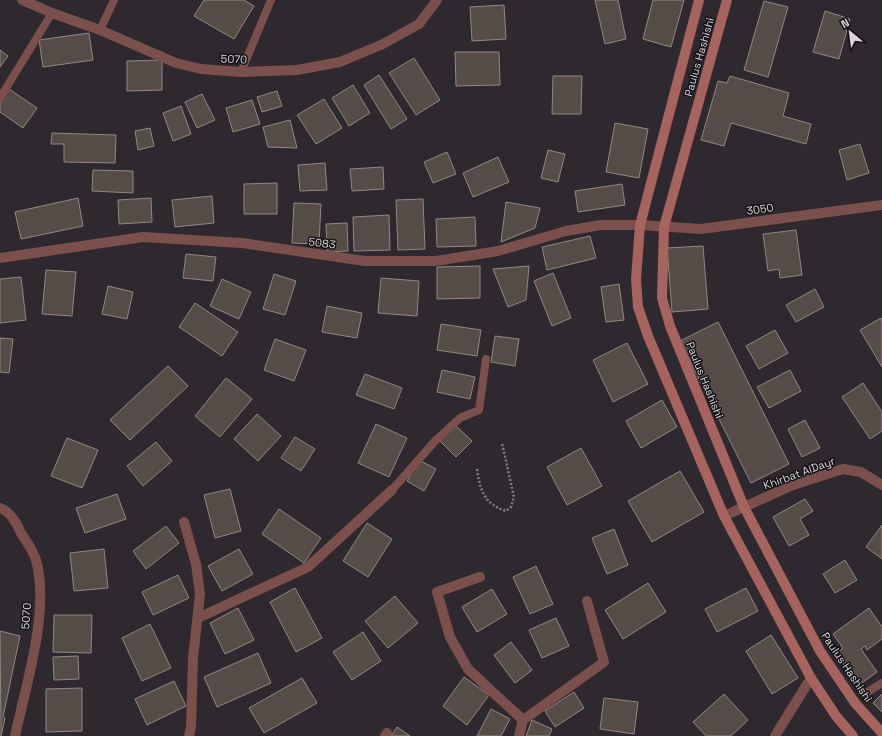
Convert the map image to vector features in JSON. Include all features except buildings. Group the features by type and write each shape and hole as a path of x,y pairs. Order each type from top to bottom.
{"street":[{"name":"5070","path":"22,0 52,13 100,30 176,62 201,69 241,72 297,70 340,62 383,44 418,24 437,0"},
{"name":"Paulus Hashishi","path":"698,0 640,225 636,279 638,307 648,336 724,516 811,678 836,716 853,736"},
{"name":"Paulus Hashishi","path":"727,0 664,227 662,298 670,326 744,507 820,651 855,703 882,733"},
{"name":"3050","path":"640,225 701,229 882,205"},
{"name":"5083","path":"0,258 143,237 242,243 307,254 365,260 436,261 498,251 566,231 601,225 640,225"},
{"name":"Khirbat AlDayr","path":"724,516 793,486 843,469 861,472 882,485"},
{"path":"198,618 308,567 392,490"},
{"name":"5070","path":"0,508 4,509 16,523 36,559 40,587 39,625 15,736"},
{"path":"184,522 196,564 200,594 193,658 191,727 189,736"},
{"path":"480,577 437,592 448,629 468,669 523,720"},
{"path":"519,736 523,720 604,662 587,601"},
{"path":"775,736 811,678"}],"lane":[{"path":"100,30 114,0"},
{"path":"241,72 271,0"},
{"path":"0,98 52,13"},
{"path":"392,490 435,441 460,418 480,410 486,359"},
{"path":"866,693 882,683"}],"path":[{"path":"476,469 480,489 487,500 498,508 506,511 511,507 514,497 502,443"}]}
